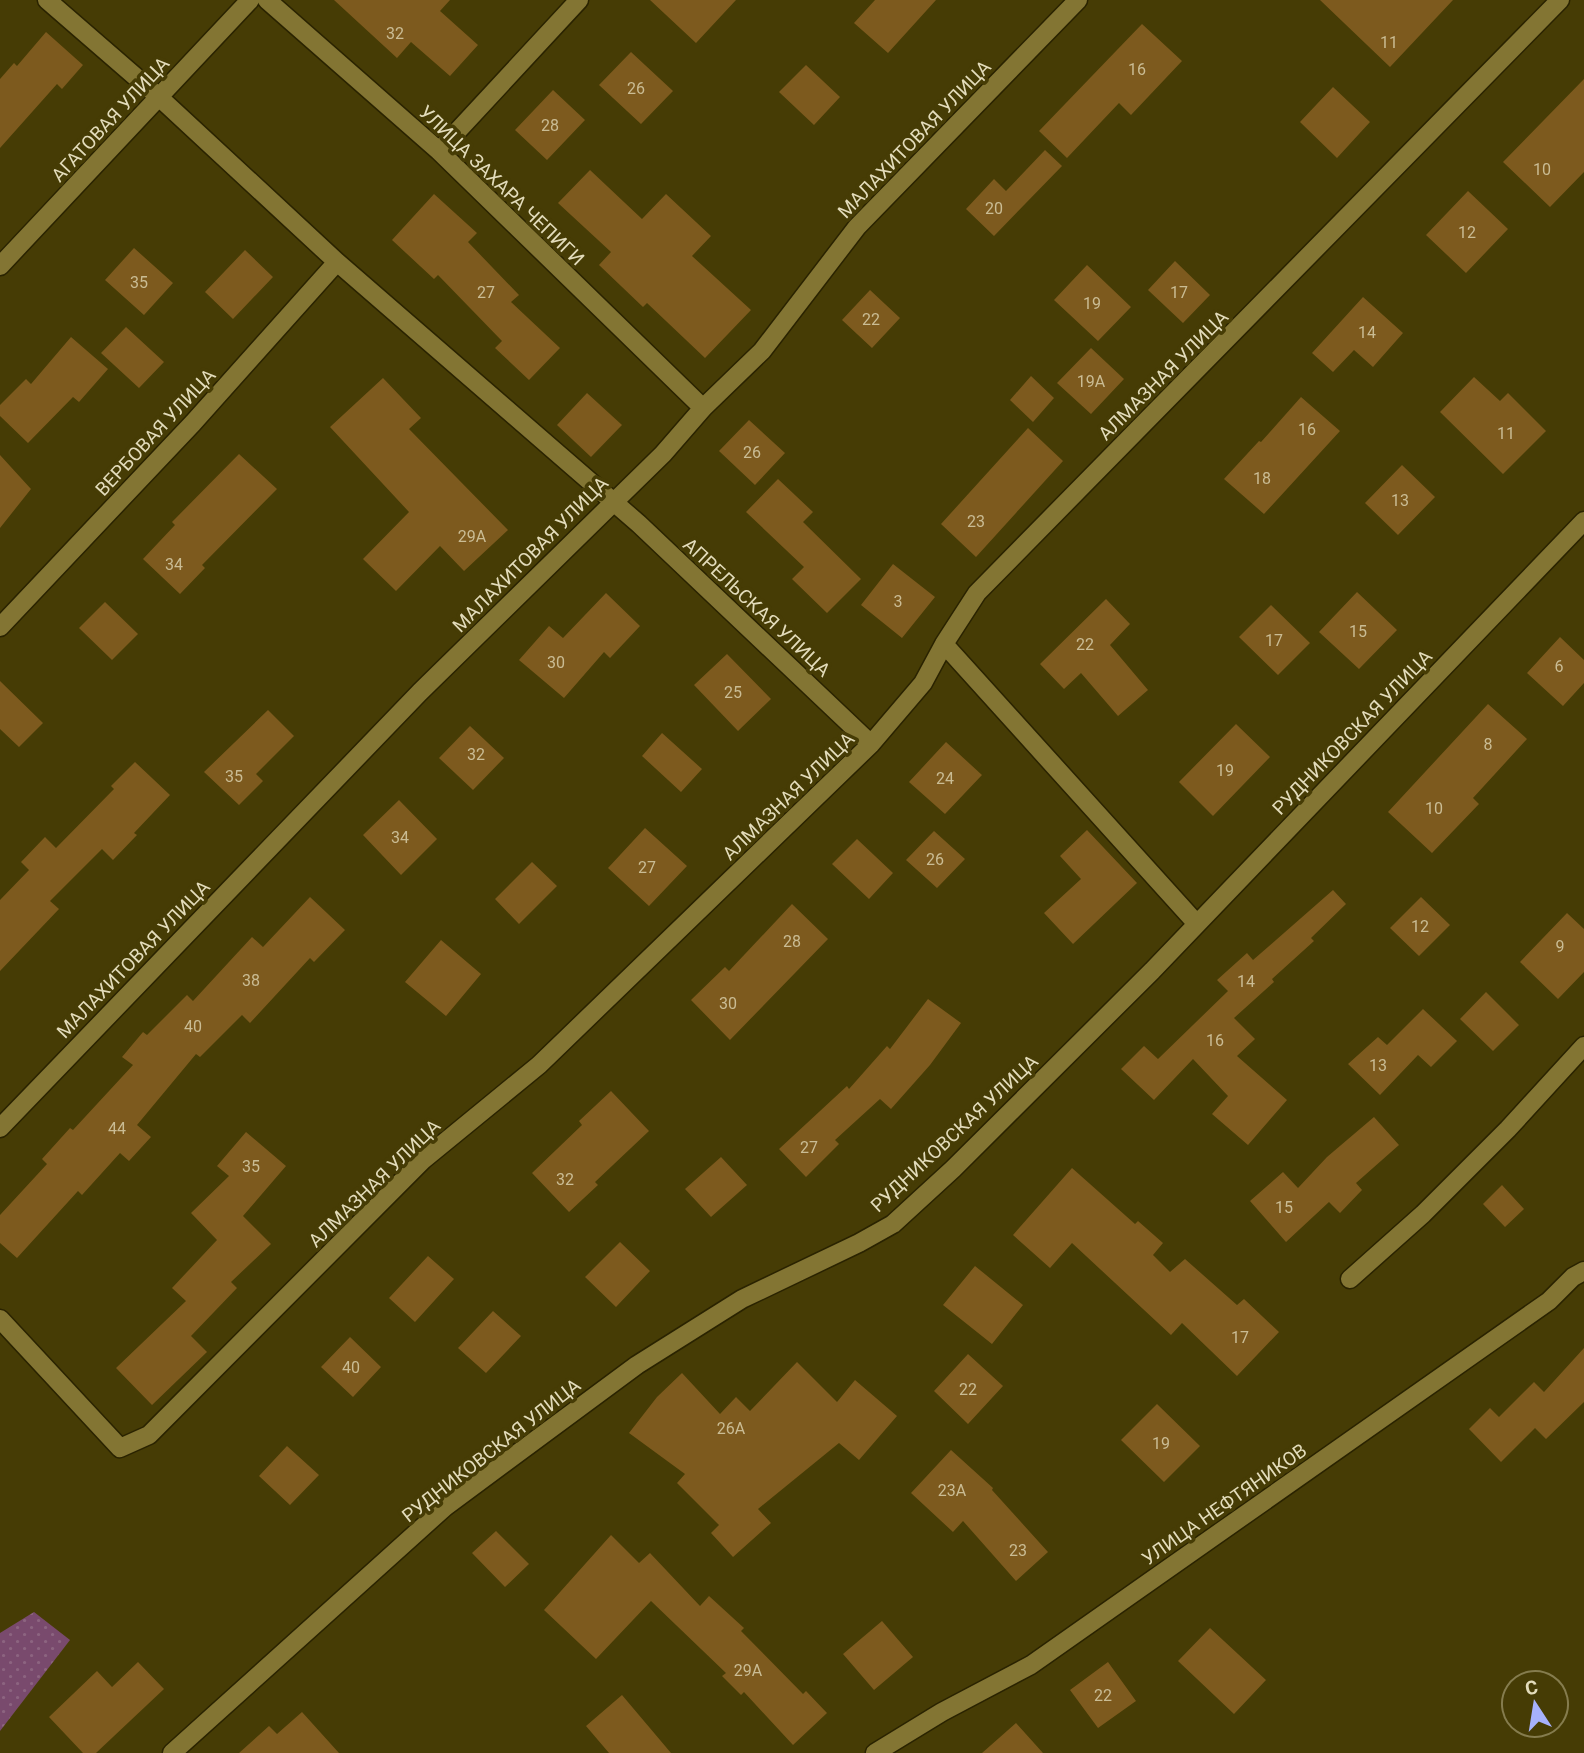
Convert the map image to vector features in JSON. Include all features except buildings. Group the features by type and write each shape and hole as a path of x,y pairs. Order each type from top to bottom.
{"street":[{"name":"АПРЕЛЬСКАЯ УЛИЦА","path":"47,0 160,98 337,262 613,502 872,744"},
{"name":"АГАТОВАЯ УЛИЦА","path":"0,266 250,0"},
{"name":"УЛИЦА ЗАХАРА ЧЕПИГИ","path":"267,0 439,151 703,408"},
{"path":"439,151 579,0"},
{"name":"МАЛАХИТОВАЯ УЛИЦА","path":"0,1128 420,692 663,454 703,408 762,351 857,227 1078,0"},
{"name":"АЛМАЗНАЯ УЛИЦА","path":"0,1319 120,1448 149,1435 423,1160 539,1065 872,744 923,683 977,593 1560,0"},
{"name":"ВЕРБОВАЯ УЛИЦА","path":"0,627 193,423 337,262"},
{"name":"РУДНИКОВСКАЯ УЛИЦА","path":"172,1753 445,1507 637,1365 742,1299 859,1243 892,1224 972,1150 1197,924 1584,520"},
{"path":"944,645 1197,924"},
{"path":"1350,1279 1423,1214 1508,1129 1584,1046"},
{"name":"УЛИЦА НЕФТЯНИКОВ","path":"875,1753 942,1712 1031,1665 1549,1301 1584,1270"}],"shaded area":[{"path":"34,1612 70,1640 0,1731 0,1633"}]}
